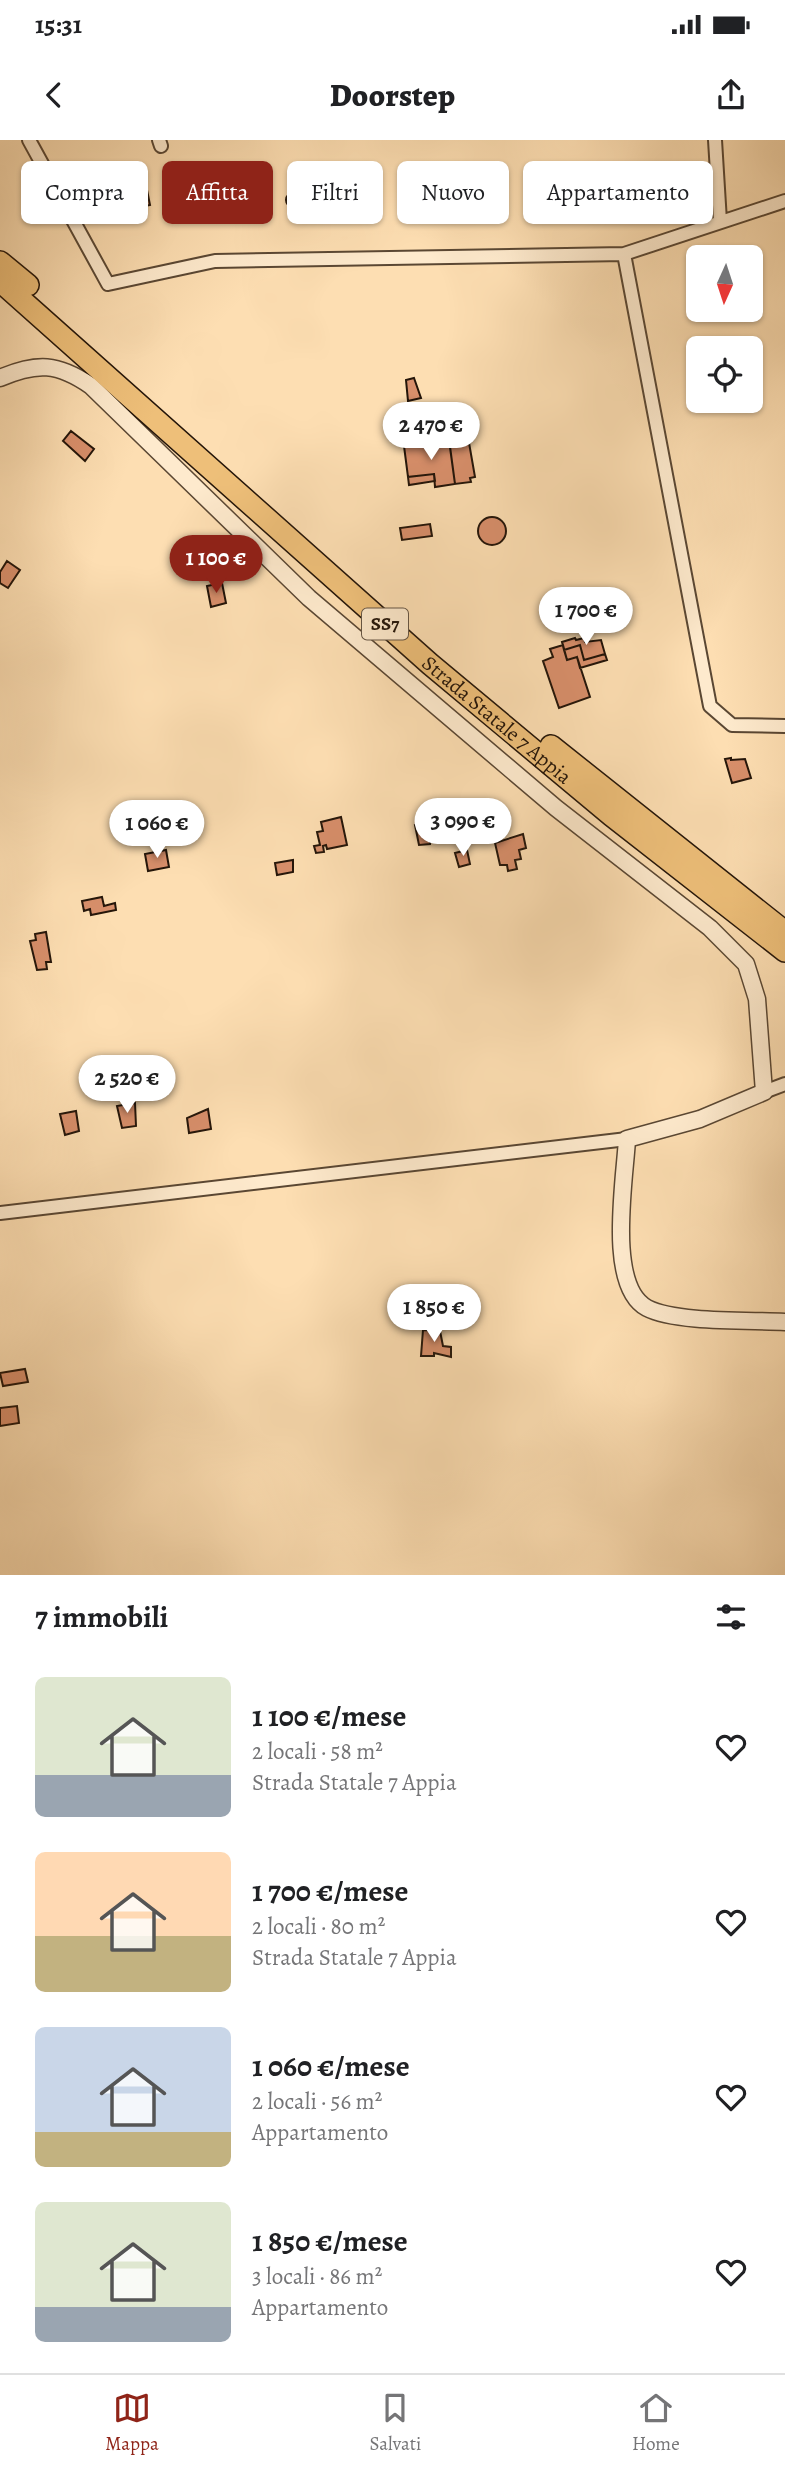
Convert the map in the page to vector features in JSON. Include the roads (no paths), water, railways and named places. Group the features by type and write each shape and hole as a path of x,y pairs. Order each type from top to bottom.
{"highway":[{"name":"Strada Statale 7 Appia","path":"0,262 234,474 440,654 621,804 785,932"},
{"name":"Strada Statale 7 Appia","path":"0,281 430,664 611,816 785,951"}],"street":[{"path":"29,140 108,284 215,261 624,254 785,201"},
{"path":"715,140 720,221"},
{"path":"624,254 710,706 732,725 765,728 785,726"},
{"path":"0,378 23,369 45,366 71,372 91,386 309,598 556,808 710,928 746,964 757,999 764,1092"},
{"path":"0,1213 627,1139 700,1119 785,1084"},
{"path":"627,1139 621,1259 629,1289 646,1307 672,1316 785,1322"}]}
